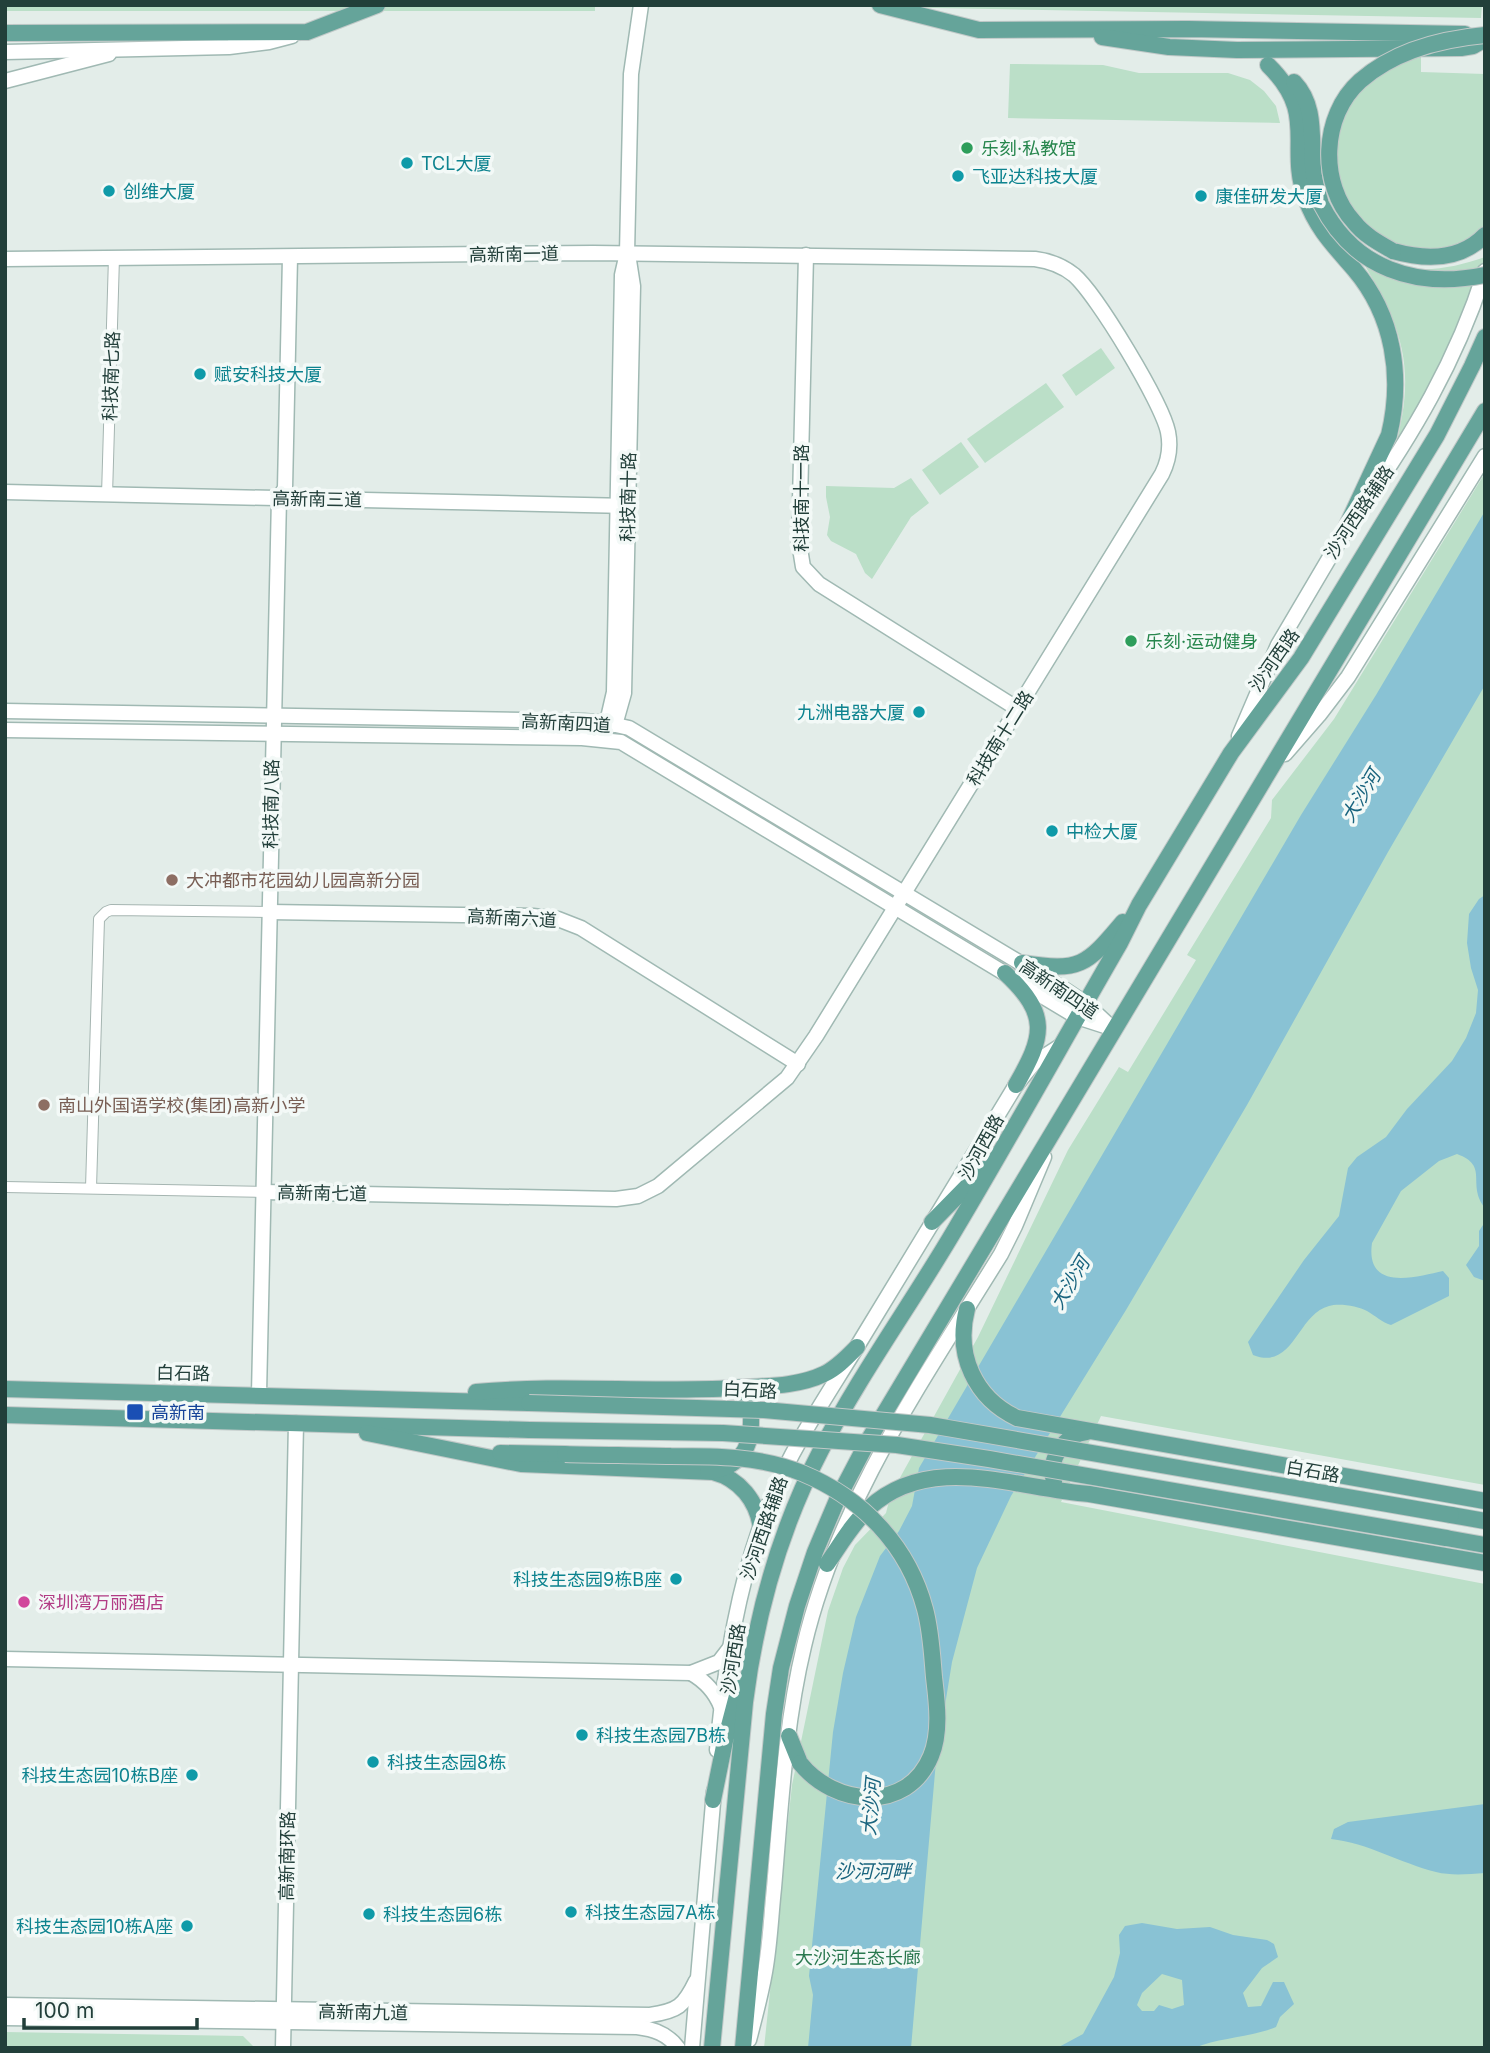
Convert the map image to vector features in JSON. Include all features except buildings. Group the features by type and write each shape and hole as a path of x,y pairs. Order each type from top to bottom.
{"main road":[{"path":"5,33 307,32 377,5"},
{"path":"880,5 979,30 1188,29 1485,36"},
{"path":"1061,30 1150,45 1237,50 1461,48 1473,46 1485,36"},
{"path":"1485,36 1457,38 1434,44 1392,60 1360,81 1348,93 1340,108 1334,123 1329,153 1329,167 1336,195 1343,208 1358,227 1393,251 1426,258 1442,257 1469,248 1485,235"},
{"path":"1237,50 1268,65 1296,84 1309,106 1314,178 1321,204 1338,231 1362,254 1380,265 1420,279 1468,278 1485,273"},
{"path":"1268,65 1284,81 1294,100 1299,122 1301,184 1308,205 1330,243 1356,271 1376,300 1394,355 1395,399 1389,435 1342,536"},
{"name":"沙河西路","path":"712,2048 745,1702 759,1618 778,1553 821,1451 957,1228 1120,943 1139,905 1231,754 1301,658 1437,435 1485,337"},
{"path":"745,2048 774,1714 789,1635 805,1579 837,1500 869,1439 1058,1121 1485,411"},
{"path":"1022,963 1056,967 1083,962 1094,956 1139,905"},
{"path":"1005,973 1027,996 1037,1019 1038,1036 1034,1052 1016,1085"},
{"path":"932,1222 1000,1152"},
{"path":"967,1309 965,1355 974,1381 1002,1411 1032,1422 1485,1501"},
{"path":"407,1398 523,1388 718,1389 788,1384 812,1378 838,1365 857,1347"},
{"name":"白石路","path":"5,1389 407,1398 764,1410 917,1424 1485,1521"},
{"path":"703,1471 732,1464 744,1454 750,1439 750,1401 740,1392 718,1389"},
{"path":"5,1415 736,1434 897,1445 1485,1545"},
{"path":"329,1425 531,1465 703,1471 721,1474 743,1489 756,1508 761,1528"},
{"path":"1054,1491 1055,1460 1070,1437 1082,1430"},
{"path":"456,1452 722,1457 770,1463 800,1472 840,1492 863,1509 890,1537 905,1559 918,1586 928,1623 936,1708 936,1735 931,1754 923,1769 893,1793 873,1798 849,1796 833,1791 811,1776 800,1763 789,1736"},
{"path":"827,1564 853,1525 878,1501 913,1483 942,1476 1089,1494 1485,1563"},
{"path":"713,1800 732,1712 759,1618"}],"street":[{"name":"科技南十路","path":"606,739 611,724 614,692 623,506 622,275 627,253 631,74 641,5"},
{"path":"5,52 229,47 269,42 307,32"},
{"path":"5,81 129,49"},
{"name":"高新南一道","path":"5,259 627,253 1023,258"},
{"name":"科技南十一路","path":"806,254 799,542 803,567 819,584 1018,709"},
{"name":"科技南七路","path":"107,495 114,257"},
{"name":"科技南八路","path":"259,1394 279,498 285,488 290,257"},
{"name":"科技南十二路","path":"638,1196 657,1186 788,1077 798,1064 1162,474 1170,445 1161,409 1088,291 1065,268 1046,261 1023,258"},
{"name":"沙河西路辅路","path":"1231,754 1278,645 1342,536 1406,443 1432,398 1466,326 1485,273"},
{"path":"1266,777 1334,697 1485,456"},
{"name":"高新南三道","path":"5,492 623,506"},
{"name":"高新南四道","path":"5,711 611,724 637,732 1022,963 1086,1003 1113,1029"},
{"name":"高新南四道","path":"5,730 606,739 630,746 1077,1017 1113,1029"},
{"path":"91,1188 99,919 111,910 269,912"},
{"name":"高新南六道","path":"269,912 533,916 570,922 798,1064"},
{"name":"沙河西路辅路","path":"692,2048 721,1707 730,1648 761,1528 796,1447 824,1398 1016,1085 1034,1063 1059,1047"},
{"path":"745,2048 768,1954 789,1736 803,1647 827,1564 866,1477 1012,1233 1058,1121"},
{"name":"高新南七道","path":"5,1187 616,1199 638,1196"},
{"name":"高新南环路","path":"283,2048 296,1423"},
{"path":"5,1659 691,1673 719,1662 730,1648"},
{"path":"691,1673 713,1691 721,1707"},
{"name":"高新南九道","path":"5,2018 650,2015 679,2007 690,1994 699,1974"},
{"name":"高新南九道","path":"5,2005 283,2017 637,2027 657,2031 678,2048"}],"green space":[{"path":"5,5 595,5 595,11 5,11"},
{"path":"773,5 1482,5 1481,18"},
{"path":"1421,54 1421,72 1485,74 1485,224 1460,245 1432,251 1402,246 1375,231 1353,207 1339,179 1336,146 1346,112 1356,93 1378,76"},
{"path":"1010,64 1103,65 1139,73 1228,73 1250,80 1264,91 1276,106 1280,123 1008,118"},
{"path":"1348,237 1379,259 1405,268 1432,269 1485,257 1462,323 1392,458 1405,393 1400,342 1392,317"},
{"path":"1101,348 1115,368 1076,396 1062,375"},
{"path":"1046,383 1064,407 985,463 967,439"},
{"path":"961,442 979,467 940,495 922,470"},
{"name":"大沙河生态长廊","path":"1485,473 1485,1485 1101,1416 1061,1502 1485,1584 1485,2048 764,2048 792,1785 828,1611 843,1568 855,1545 886,1513 890,1497 978,1337 1068,1150 1119,1067 1128,1072 1196,960 1187,955 1271,818 1272,800 1334,719"},
{"path":"911,478 929,503 911,517 872,579 865,573 856,554 831,541 827,535 830,517 826,486 894,488"},
{"path":"5,2032 243,2036 255,2048 5,2048"}],"water":[{"name":"沙河河畔","path":"1485,511 1485,685 1247,1105 1126,1310 1011,1496 977,1568 952,1662 936,1761 911,2048 808,2048 813,1995 809,1976 833,1732 856,1617 880,1556 899,1531 912,1506 919,1468 1301,815"},
{"path":"1485,895 1485,1208 1477,1191 1473,1164 1457,1154 1439,1161 1401,1191 1372,1243 1372,1259 1376,1269 1384,1275 1407,1278 1443,1271 1449,1278 1449,1296 1391,1325 1359,1308 1329,1306 1309,1319 1287,1349 1278,1355 1267,1358 1253,1355 1248,1342 1304,1260 1339,1216 1348,1168 1357,1157 1386,1137 1407,1109 1452,1061 1466,1038 1476,1013 1478,990 1467,943 1469,914"},
{"path":"1485,1222 1485,1281 1474,1277 1466,1265 1479,1246 1479,1231"},
{"path":"1485,1804 1485,1873 1436,1872 1358,1845 1331,1839 1334,1829 1348,1822"},
{"path":"1142,1923 1177,1929 1210,1927 1233,1935 1267,1940 1274,1944 1278,1957 1262,1968 1243,1993 1248,2007 1261,2006 1273,1982 1284,1982 1294,2004 1280,2017 1276,2027 1194,2048 1057,2048 1083,2034 1114,1977 1120,1953 1119,1935 1125,1926","holes":["1162,1974 1182,1980 1184,2005 1172,2009 1159,2005 1154,2011 1142,2011 1137,2005 1142,1993"]}],"place":[{"name":"乐刻·私教馆","path":"967,148"},
{"name":"TCL大厦","path":"407,163"},
{"name":"飞亚达科技大厦","path":"958,176"},
{"name":"创维大厦","path":"109,191"},
{"name":"康佳研发大厦","path":"1201,196"},
{"name":"赋安科技大厦","path":"200,374"},
{"name":"乐刻·运动健身","path":"1131,641"},
{"name":"九洲电器大厦","path":"919,712"},
{"name":"中检大厦","path":"1052,831"},
{"name":"大冲都市花园幼儿园高新分园","path":"172,880"},
{"name":"南山外国语学校(集团)高新小学","path":"44,1105"},
{"name":"高新南","path":"135,1412"},
{"name":"科技生态园9栋B座","path":"676,1579"},
{"name":"深圳湾万丽酒店","path":"24,1602"},
{"name":"科技生态园7B栋","path":"582,1735"},
{"name":"科技生态园8栋","path":"373,1762"},
{"name":"科技生态园10栋B座","path":"192,1775"},
{"name":"科技生态园7A栋","path":"571,1912"},
{"name":"科技生态园6栋","path":"369,1914"},
{"name":"科技生态园10栋A座","path":"187,1926"}],"water label":[{"name":"大沙河","path":"1361,796"},
{"name":"大沙河","path":"1070,1283"},
{"name":"大沙河","path":"871,1807"}]}
